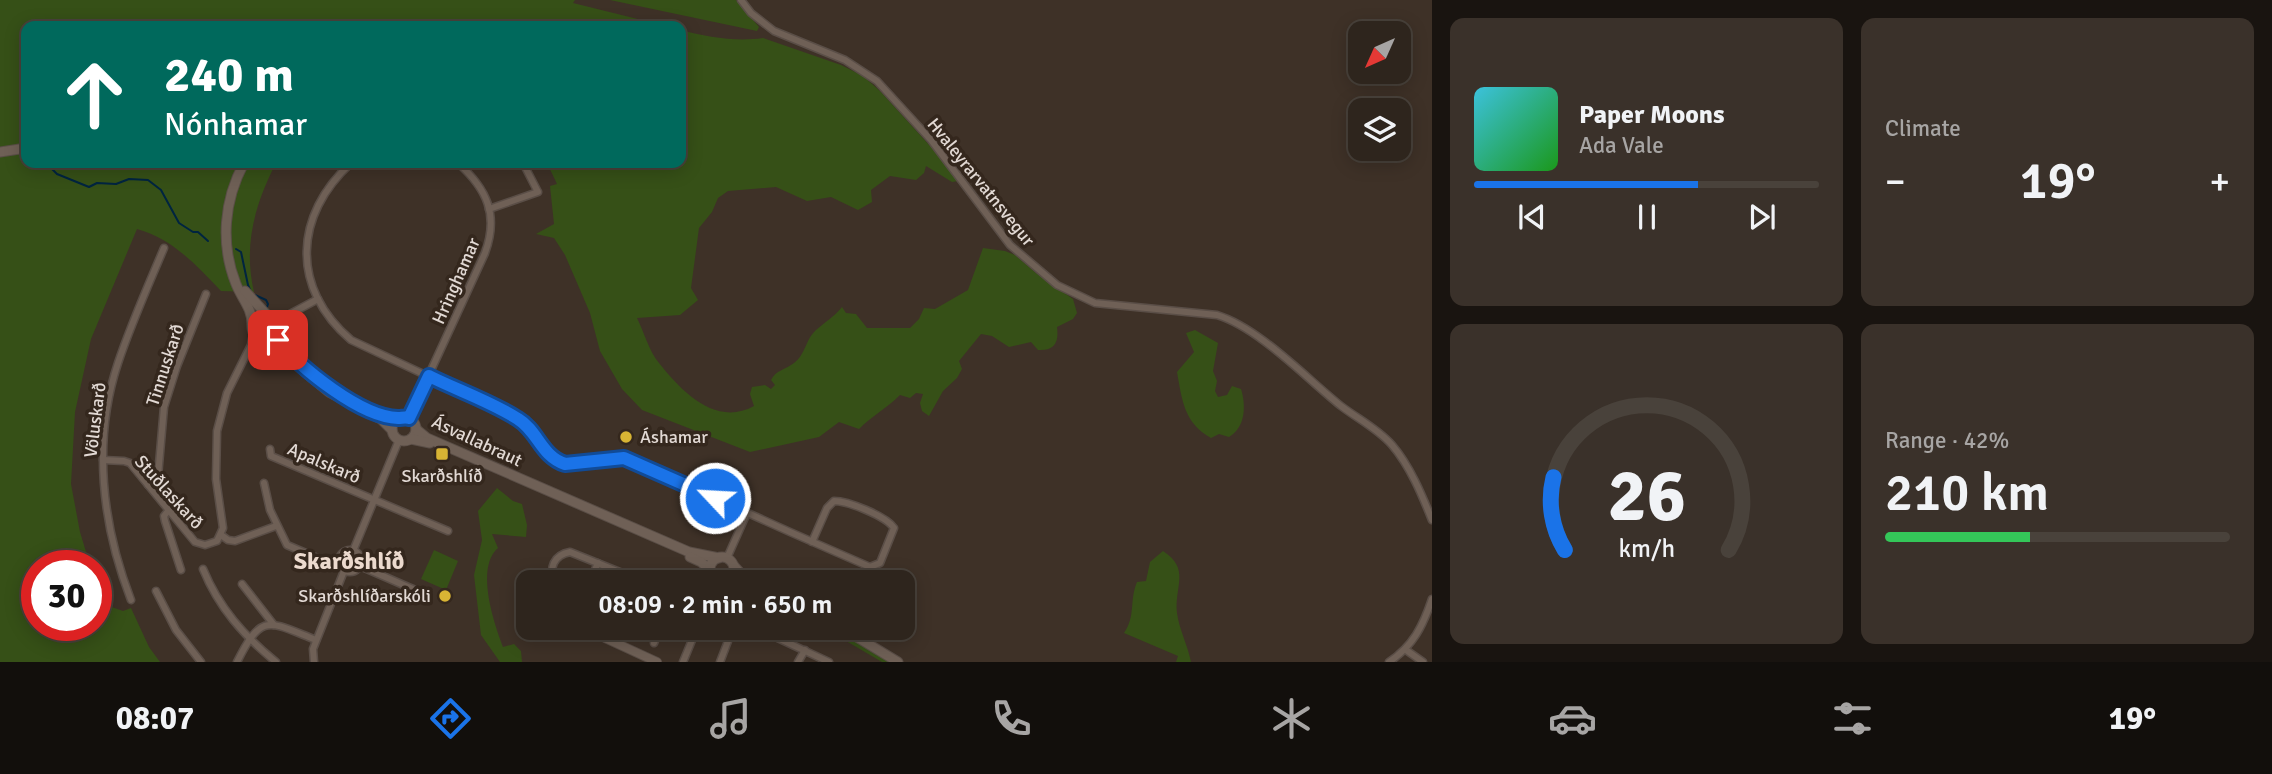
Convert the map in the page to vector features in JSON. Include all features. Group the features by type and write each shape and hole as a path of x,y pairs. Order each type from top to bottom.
{"main road":[{"path":"0,152 21,148"},
{"path":"242,168 229,201 226,235 232,271 251,310 258,334 329,392 387,423 399,440 411,439 416,429 409,418 398,418 368,409 321,381 285,348 273,323 246,292 240,280 232,243 232,216 235,200 248,168"},
{"path":"258,334 256,317 273,323"},
{"path":"258,334 271,337 273,323"},
{"path":"391,430 398,418"},
{"name":"Ásvallabraut","path":"416,429 427,438 689,552 726,560 737,570"},
{"name":"Ásvallabraut","path":"411,439 440,447 697,560 706,570"},
{"path":"712,570 711,564 726,560 733,570"},
{"path":"862,640 898,662"},
{"path":"871,640 907,662"}],"street":[{"name":"Hvaleyrarvatnsvegur","path":"741,0 751,13 774,31 845,60 877,81 931,140 1010,245 1057,285 1095,303 1217,315 1234,320 1252,331 1339,404 1385,438 1407,468 1432,520"},
{"path":"346,168 327,189 310,224 307,266 312,288 318,299 334,323 358,344 520,419 551,458 565,464 619,458 630,460 870,568 880,563 894,528 890,522 874,514 844,501 834,501 827,508 813,542"},
{"path":"463,168 477,184 489,209 538,192 526,168"},
{"name":"Hringhamar","path":"409,418 485,253 492,226 489,209"},
{"name":"Völuskarð","path":"131,600 110,532 104,490 106,422 117,365 164,248"},
{"name":"Tinnuskarð","path":"148,485 158,473 161,429 169,388 206,294"},
{"path":"273,323 318,299"},
{"name":"Stuðlaskarð","path":"103,460 130,463 190,537 198,544 212,544 221,535 223,524 215,473 216,440 227,393 258,334"},
{"path":"353,551 399,440"},
{"name":"Apalskarð","path":"270,449 271,456 374,499"},
{"path":"264,483 276,526 291,548 322,560 338,561"},
{"path":"374,499 447,531"},
{"path":"168,511 164,516 165,522 181,570"},
{"path":"726,560 747,513"},
{"path":"221,535 235,541 276,526"},
{"path":"338,561 343,552 353,551"},
{"path":"344,571 353,572 360,566 360,559 353,551"},
{"path":"551,570 561,555 570,552 616,570"},
{"path":"338,561 344,571"},
{"path":"595,570 598,563"},
{"path":"360,566 422,593"},
{"path":"203,569 226,613 249,639 276,662"},
{"path":"314,662 312,653 316,640 344,571"},
{"path":"242,583 274,625"},
{"path":"156,591 176,630 201,662"},
{"path":"1390,662 1406,650 1424,624 1432,599"},
{"path":"237,662 249,639 259,628 274,625 316,640"},
{"path":"610,640 657,662"},
{"path":"683,662 691,640"},
{"path":"720,662 728,640"},
{"path":"783,640 829,662"},
{"path":"798,662 805,650"},
{"path":"1406,650 1423,662"}],"green space":[{"path":"0,0 575,0 573,3 646,21 21,21 21,168 274,168 262,194 253,225 250,258 254,292 221,291 173,246 137,229 91,339 75,412 71,484 85,550 21,550 21,641 112,641 112,607 123,611 131,608 149,647 160,662 0,662"},
{"path":"610,0 736,0 759,27 757,31"},
{"path":"686,31 722,38 763,38 841,65 863,76 931,147 958,181 952,182 926,166 924,173 916,180 890,176 871,190 872,202 858,210 831,197 807,201 776,187 728,191 718,198 712,212 699,228 691,288 698,300 680,315 637,318 655,358 689,395 713,409 726,412 754,406 750,394 752,387 765,385 771,389 775,385 771,380 773,377 798,359 812,334 842,307 846,313 856,314 867,328 910,328 919,319 924,308 935,309 968,290 983,248 1015,255 1073,299 1077,313 1073,319 1057,327 1055,344 1044,350 1038,350 1031,342 1009,347 992,336 981,334 959,361 962,369 943,391 929,416 922,411 920,403 923,394 916,393 910,398 900,395 859,429 839,422 819,437 750,452 642,410 622,389 600,351 590,313 565,255 554,238 536,234 554,224 550,186 557,184 549,168 686,168"},
{"path":"1195,330 1218,343 1213,371 1218,397 1227,395 1232,386 1241,389 1244,402 1242,422 1229,437 1219,434 1211,438 1202,432 1190,418 1183,401 1177,372 1194,352 1186,333"},
{"path":"497,488 513,501 522,504 527,525 526,537 492,534 498,548 491,557 487,582 491,610 503,647 514,644 521,651 522,662 500,662 481,635 474,575 482,540 478,511"},
{"path":"434,550 458,561 446,590 421,579"},
{"path":"1163,551 1172,558 1179,572 1177,613 1191,662 1176,662 1178,656 1124,633 1130,621 1137,582 1146,581 1150,562"},
{"path":"844,640 857,640 893,662 882,662"}],"waterway":[{"path":"51,168 57,174 89,187 97,183 116,184 129,179 148,180 161,190 179,223 193,232 198,232 208,241"},
{"path":"236,249 241,252 251,292"},
{"path":"255,295 266,300 267,307"}],"place":[{"name":"Áshamar","path":"626,437"},
{"name":"Skarðshlíð","path":"442,454"},
{"name":"Skarðshlíðarskóli","path":"445,596"}],"district":[{"name":"Skarðshlíð","path":"349,561"}],"route":[{"path":"278,340 321,381 351,400 381,414 409,418 429,376 520,419 546,454 558,462 565,464 624,458 715,498"}]}
